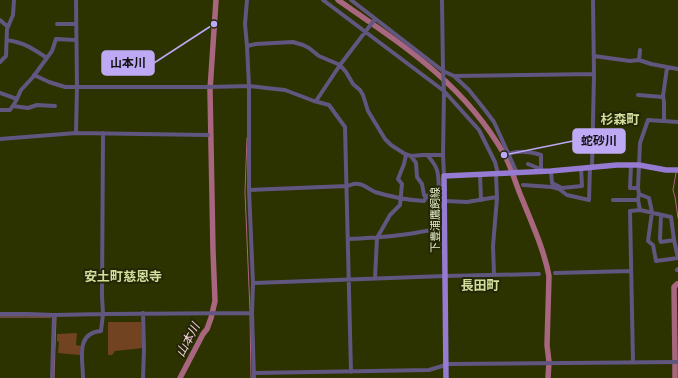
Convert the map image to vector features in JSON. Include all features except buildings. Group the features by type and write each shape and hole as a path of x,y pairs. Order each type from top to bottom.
{"main road":[{"name":"下豊浦鷹飼線","path":"446,378 445,201 442,191 444,176 551,171 617,165 639,165 666,170 678,170"}],"street":[{"path":"0,62 6,56 7,29 13,15 14,0"},
{"path":"76,0 76,133"},
{"path":"247,0 245,24 249,86 249,190 253,283 252,313 254,376 429,370 446,364 678,362"},
{"path":"323,0 444,92 479,130 495,162 497,174 497,197 493,246 494,275"},
{"path":"352,0 443,71 454,76 469,90 494,122 517,173"},
{"path":"442,0 444,176"},
{"path":"523,185 552,187 559,189 567,195 589,200 594,74 593,0"},
{"path":"316,101 340,65 376,19"},
{"path":"0,20 8,27"},
{"path":"57,24 76,24"},
{"path":"0,110 10,110 21,90 52,51 56,39 76,40"},
{"path":"7,40 28,45 47,58"},
{"path":"247,46 256,44 293,42 303,45 319,56 340,65 353,84 360,90 368,111 385,139 396,149 408,155 416,163 417,177 422,184 426,198"},
{"path":"639,60 640,50"},
{"path":"594,56 630,61 639,60 666,68 678,69"},
{"path":"664,121 666,68"},
{"path":"454,76 594,74"},
{"path":"34,75 45,81 65,87 249,86 285,90 329,105 345,127 351,372"},
{"path":"0,93 17,99"},
{"path":"638,95 664,97"},
{"path":"13,106 28,108 36,105 55,106"},
{"path":"640,210 638,188 640,143 648,120 678,122"},
{"path":"0,139 76,133 208,135"},
{"path":"82,378 81,353 83,343 88,335 94,331 101,331 103,314 103,133"},
{"path":"508,154 514,152 541,154 540,171"},
{"path":"408,155 443,155"},
{"path":"375,278 377,238 390,215 400,205 402,184 398,179 408,155"},
{"path":"249,190 347,186 354,183 361,184 373,191 400,198 424,201 427,196 442,191 435,163 427,155"},
{"path":"528,164 538,168 540,171"},
{"path":"631,165 630,188 638,188"},
{"path":"551,171 552,183 562,188 576,187 582,186 581,168"},
{"path":"438,171 444,176"},
{"path":"480,174 481,200"},
{"path":"633,362 630,210 652,212 671,217 678,258 656,261 653,244 648,241 652,212 649,198 639,194"},
{"path":"445,201 461,202 497,197"},
{"path":"613,200 638,200"},
{"path":"661,215 661,242 674,240"},
{"path":"348,239 377,238 410,234 438,229 445,226"},
{"path":"555,273 631,271"},
{"path":"253,283 539,274"},
{"path":"143,313 143,378"},
{"path":"0,314 54,315 252,313"},
{"path":"52,378 54,315"}],"shaded area":[{"path":"108,322 141,322 143,348 115,351 112,355 108,355"},
{"path":"77,333 76,345 81,346 80,355 58,353 59,342 57,341 57,334"}],"waterway":[{"name":"山本川","path":"180,378 207,329 215,301 210,90 216,0"},
{"path":"338,0 409,50 451,86 488,129 504,154 538,238 549,276 547,345 549,362 548,378"},
{"path":"247,138 245,192 250,311"},
{"path":"676,173 673,190 678,218"},
{"path":"675,360 674,287 677,284"},
{"path":"250,315 251,378"},
{"path":"0,317 51,317"},
{"path":"54,378 56,317"},
{"path":"675,364 675,378"}],"place":[{"name":"山本川","path":"214,24"},
{"name":"蛇砂川","path":"504,155"}],"district":[{"name":"杉森町","path":"620,119"},
{"name":"安土町慈恩寺","path":"123,276"},
{"name":"長田町","path":"480,285"}]}
